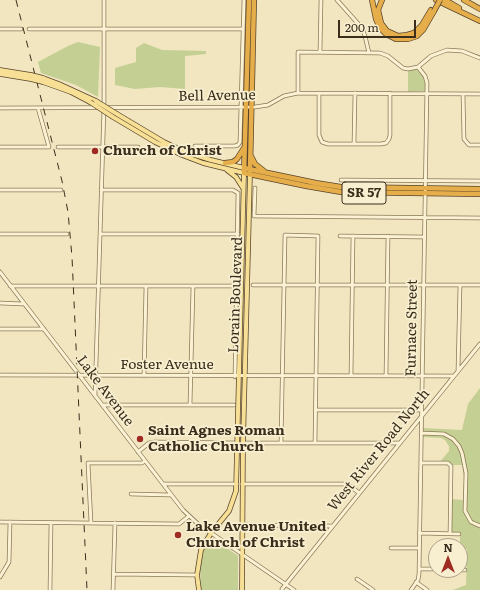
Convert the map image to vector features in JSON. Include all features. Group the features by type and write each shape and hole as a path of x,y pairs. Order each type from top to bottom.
{"highway":[{"name":"Lorain Boulevard","path":"244,170 249,0"},
{"name":"Lorain Boulevard","path":"250,171 250,151 246,107 254,0"},
{"path":"372,0 376,19 380,28 386,34 396,39 408,39 417,36 423,30 436,0 480,21"},
{"path":"382,0 378,10 381,23 387,30 398,36 407,35 414,32 422,25 440,0"},
{"path":"446,0 480,21"},
{"path":"464,0 480,9"},
{"path":"224,164 233,162 237,159 245,147"},
{"name":"SR 57","path":"250,151 255,164 268,173 341,187 480,194"},
{"name":"SR 57","path":"244,170 306,186 341,192 480,189"},
{"path":"250,171 268,173"}],"main road":[{"path":"0,70 59,84 96,101 115,115 171,150 194,160 219,167 244,170"},
{"path":"0,74 31,77"},
{"path":"43,80 90,102 176,148 202,158 244,170"},
{"path":"219,167 236,176 244,190"},
{"name":"Lorain Boulevard","path":"211,533 232,506 236,494 237,484 237,377 244,170"},
{"name":"Lorain Boulevard","path":"242,590 244,377 250,171"},
{"path":"199,590 197,575 201,550 211,533"}],"street":[{"path":"95,397 104,107 104,0"},
{"name":"Lorain Boulevard","path":"195,146 235,146 240,142 246,107 243,29 244,0"},
{"path":"320,52 321,0"},
{"path":"337,0 362,28 369,53"},
{"path":"0,29 21,29"},
{"path":"29,29 243,29"},
{"path":"298,93 298,52 384,54 403,68 408,69 418,67 431,56 447,50 462,51 480,58"},
{"name":"Furnace Street","path":"411,590 418,577 419,569 427,94 426,79 418,67"},
{"name":"Bell Avenue","path":"0,108 246,107 265,106 288,95 298,93 480,94"},
{"path":"319,93 319,135 320,140 326,144 381,144 388,141 390,135 390,93"},
{"path":"354,93 354,144"},
{"path":"464,94 464,139 469,145 480,145"},
{"path":"0,147 49,148 38,108"},
{"path":"58,147 138,147"},
{"path":"341,180 480,181"},
{"path":"255,188 254,216 480,218"},
{"path":"0,190 61,190"},
{"name":"Lorain Boulevard","path":"101,190 235,191 239,195 237,377"},
{"path":"0,234 66,234"},
{"path":"100,234 238,234"},
{"path":"281,443 285,235 318,236 315,443"},
{"path":"340,236 424,237"},
{"path":"351,376 353,236"},
{"path":"386,376 388,236"},
{"name":"Lake Avenue","path":"0,272 2,277 44,329 162,484 189,516 211,533 294,590"},
{"path":"253,285 480,285"},
{"path":"458,370 460,285"},
{"path":"10,286 237,286"},
{"path":"144,376 146,286"},
{"path":"190,405 193,286"},
{"path":"0,304 23,304"},
{"path":"0,329 44,329"},
{"name":"West River Road North","path":"281,590 421,415 480,344"},
{"name":"Foster Avenue","path":"0,375 191,377 453,376"},
{"path":"102,406 234,406"},
{"path":"316,410 422,410"},
{"path":"421,432 444,434 451,437 458,444 462,452 466,473 465,511 470,520 476,525 480,526"},
{"path":"138,452 149,443 155,442 238,443"},
{"path":"243,442 399,444"},
{"path":"91,523 88,463 142,463 145,461"},
{"path":"421,463 450,464 450,534"},
{"path":"162,484 237,484"},
{"path":"242,484 348,484 359,493"},
{"path":"131,494 171,495"},
{"path":"0,522 179,524 189,516"},
{"path":"0,577 9,562 10,522"},
{"path":"50,590 51,523"},
{"path":"113,590 115,523"},
{"path":"242,525 332,526"},
{"path":"419,533 459,534"},
{"path":"391,548 419,548"},
{"path":"419,569 428,569"},
{"path":"113,574 197,575"},
{"path":"357,579 373,590"},
{"path":"416,582 427,590"}],"green space":[{"path":"78,42 100,47 98,97 76,85 41,73 38,62"},
{"path":"144,43 162,50 206,51 206,54 185,56 185,89 160,87 135,89 115,85 115,68 136,62 136,48"},
{"path":"408,70 416,70 420,72 425,80 426,89 424,91 408,92"},
{"path":"480,388 480,590 453,590 466,585 466,578 468,578 468,538 460,538 460,533 453,533 451,531 451,499 463,500 464,478 462,465 452,465 449,462 440,462 449,451 449,446 445,440 441,438 422,437 423,428 462,430 468,404"},
{"path":"213,538 238,556 238,590 201,590 200,569 203,551 209,539"}],"railway":[{"path":"16,0 62,181 68,212 72,257 87,590"}],"place":[{"name":"Church of Christ","path":"95,151"},
{"name":"Saint Agnes Roman Catholic Church","path":"140,439"},
{"name":"Lake Avenue United Church of Christ","path":"178,535"}]}
